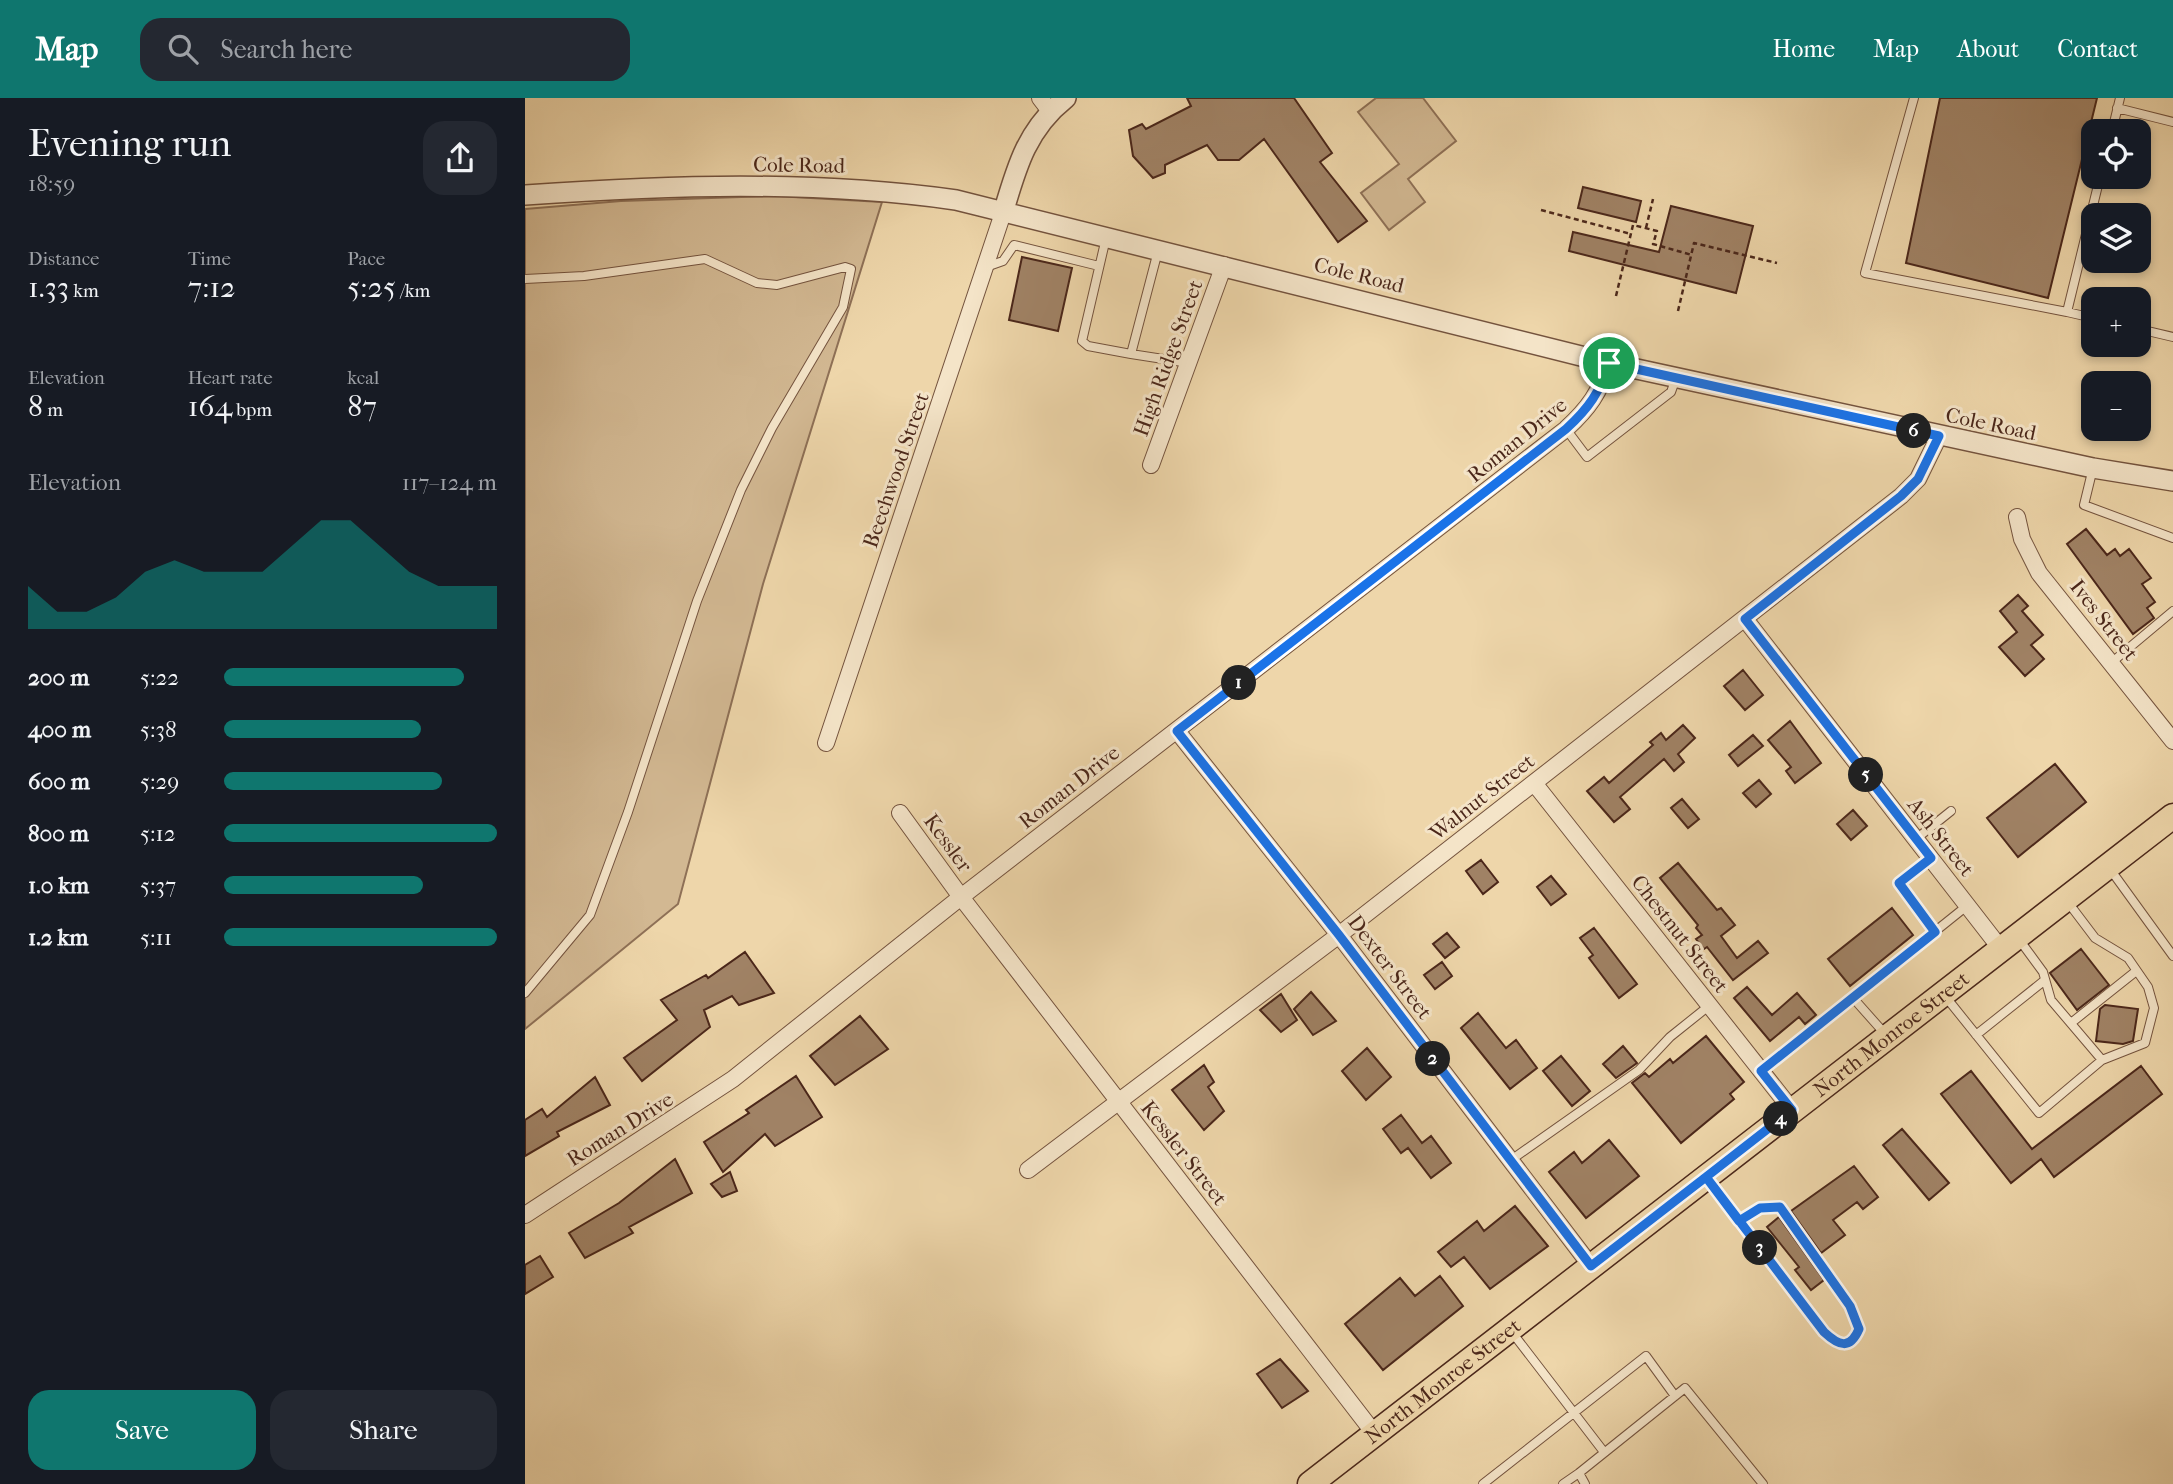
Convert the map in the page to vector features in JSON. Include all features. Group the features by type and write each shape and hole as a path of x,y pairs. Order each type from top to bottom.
{"main road":[{"name":"North Monroe Street","path":"1310,1484 2173,816"}],"street":[{"path":"1004,210 1021,154 1045,104 1066,98"},
{"name":"Cole Road","path":"525,195 614,189 779,186 922,195 1004,210 1609,363 1939,436 2093,468 2173,481"},
{"name":"Beechwood Street","path":"826,743 1004,210"},
{"name":"High Ridge Street","path":"1151,465 1224,265"},
{"name":"Roman Drive","path":"525,1215 613,1156 677,1119 733,1079 961,897 1566,429 1587,410 1600,392 1609,363"},
{"name":"Walnut Street","path":"1028,1170 1120,1104 1339,935 1901,496 1918,479 1939,436"},
{"name":"Ives Street","path":"2017,517 2022,539 2039,573 2173,741"},
{"name":"Ash Street","path":"1745,619 1968,905 2009,943"},
{"name":"Dexter Street","path":"1177,731 1339,935 1591,1266"},
{"name":"Chestnut Street","path":"1534,783 1792,1110"},
{"name":"Kessler","path":"900,813 961,897"},
{"name":"Kessler Street","path":"961,897 1374,1433"}],"lane":[{"path":"1914,98 1865,273 2081,316"},
{"path":"2115,119 2120,98"},
{"path":"2117,108 2173,122"},
{"path":"2067,313 2097,189"},
{"path":"1106,236 1082,341 1088,346 1189,363"},
{"path":"986,267 1003,261 1014,245 1099,266"},
{"path":"1131,354 1159,249"},
{"path":"525,279 585,276 694,259 705,259 757,283 777,285 845,267 851,269 843,307 772,428 741,490 697,601 628,812 590,915 525,993"},
{"path":"2151,332 2173,337"},
{"path":"1566,429 1587,457 1671,393 1676,378"},
{"path":"2093,468 2084,505 2173,538"},
{"path":"2111,663 2173,611"},
{"path":"1916,839 1951,810"},
{"path":"1931,858 1899,883 1935,932"},
{"path":"2108,866 2173,956"},
{"path":"1943,994 2039,1113 2102,1060 2145,1043 2154,1008 2148,987 2128,958 2095,939 2066,899"},
{"path":"1761,1071 1968,905"},
{"path":"2009,943 2045,980 2051,1000 2102,1060"},
{"path":"2071,1023 2136,972"},
{"path":"1976,1035 2045,980"},
{"path":"1854,999 1888,1037"},
{"path":"1511,1160 1639,1070 1670,1037 1710,1005"},
{"path":"1706,1177 1739,1221 1824,1332 1836,1343 1847,1345 1853,1342 1859,1329 1850,1306 1780,1207 1760,1208 1739,1221"},
{"path":"1509,1329 1604,1452"},
{"path":"1483,1484 1646,1356 1675,1396"},
{"path":"1563,1484 1685,1388 1763,1484"},
{"path":"1579,1473 1585,1484"}],"path":[{"path":"1646,228 1653,200"},
{"path":"1541,210 1632,234"},
{"path":"1616,296 1633,225 1657,231 1653,244 1692,255"},
{"path":"1678,311 1694,243 1777,263"}],"shaded area":[{"path":"1376,98 1423,98 1456,141 1408,179 1425,202 1389,230 1361,193 1399,164 1358,112"},
{"path":"775,196 882,202 763,584 678,904 525,1029 525,209 621,201"}],"building":[{"path":"1187,98 1294,98 1332,153 1320,162 1367,221 1338,242 1264,139 1239,160 1218,160 1207,145 1165,165 1165,173 1153,178 1133,156 1129,130 1142,124 1146,129 1191,106"},
{"path":"1940,98 2097,98 2092,119 2081,119 2081,163 2048,298 1906,263"},
{"path":"1583,187 1641,201 1636,222 1578,208"},
{"path":"1671,206 1753,226 1736,293 1569,251 1573,232 1659,252"},
{"path":"1022,257 1072,268 1058,331 1009,320"},
{"path":"2086,529 2107,555 2115,549 2120,556 2129,549 2151,578 2142,584 2155,602 2147,608 2154,618 2133,634 2067,544"},
{"path":"2018,595 2028,606 2022,611 2043,635 2031,645 2044,659 2025,676 1999,647 2017,632 2000,611"},
{"path":"1743,670 1763,695 1745,710 1724,686"},
{"path":"1790,721 1821,763 1795,783 1786,771 1791,767 1768,740"},
{"path":"1683,725 1695,738 1678,754 1684,762 1674,771 1664,759 1620,797 1630,809 1614,822 1587,791 1604,777 1609,783 1653,745 1650,742 1661,733 1666,740"},
{"path":"1753,735 1763,746 1738,766 1729,755"},
{"path":"2055,764 2086,802 2018,857 1987,818"},
{"path":"1759,780 1771,794 1756,807 1743,793"},
{"path":"1682,799 1699,819 1688,828 1671,808"},
{"path":"1853,810 1867,826 1851,840 1837,824"},
{"path":"1481,860 1498,882 1483,894 1466,871"},
{"path":"1678,863 1717,910 1721,908 1735,925 1721,936 1737,958 1758,941 1768,953 1733,980 1707,947 1704,949 1696,939 1702,935 1696,928 1698,925 1660,878"},
{"path":"1551,876 1566,894 1551,905 1537,887"},
{"path":"1892,908 1913,935 1850,986 1828,959"},
{"path":"1594,928 1637,984 1619,998 1589,958 1593,955 1580,938"},
{"path":"1447,933 1459,947 1445,958 1433,944"},
{"path":"2081,949 2109,985 2077,1010 2050,973"},
{"path":"745,952 774,993 739,1005 732,996 704,1010 710,1027 642,1081 624,1058 677,1020 661,1000 706,975 708,978"},
{"path":"1442,962 1452,976 1435,989 1424,975"},
{"path":"1747,987 1772,1015 1797,993 1816,1015 1805,1024 1799,1017 1770,1041 1734,998"},
{"path":"1311,992 1336,1021 1313,1035 1294,1009"},
{"path":"1281,994 1297,1020 1281,1032 1260,1010"},
{"path":"2105,1005 2138,1009 2133,1041 2123,1044 2096,1041 2100,1009"},
{"path":"1478,1013 1506,1048 1516,1040 1537,1068 1510,1089 1461,1028"},
{"path":"860,1016 888,1049 835,1085 810,1056"},
{"path":"1706,1036 1744,1082 1730,1094 1734,1099 1681,1143 1632,1083 1645,1073 1649,1077 1670,1059 1673,1063"},
{"path":"1623,1046 1637,1063 1616,1078 1603,1064"},
{"path":"1367,1048 1391,1077 1366,1100 1342,1071"},
{"path":"1561,1056 1590,1091 1572,1106 1543,1071"},
{"path":"1204,1065 1214,1082 1208,1087 1224,1111 1204,1130 1172,1090"},
{"path":"2141,1066 2162,1094 2054,1177 2041,1159 2011,1183 1941,1094 1971,1071 2032,1149"},
{"path":"796,1076 822,1117 775,1146 765,1134 723,1172 704,1142 749,1113 746,1110"},
{"path":"595,1077 610,1105 557,1132 559,1136 525,1156 525,1120 542,1109 547,1117"},
{"path":"1401,1115 1422,1143 1431,1136 1451,1163 1431,1178 1408,1148 1401,1153 1383,1129"},
{"path":"1902,1129 1949,1183 1929,1200 1883,1145"},
{"path":"1609,1140 1639,1176 1586,1218 1549,1172 1574,1152 1582,1163"},
{"path":"675,1159 692,1193 629,1227 633,1233 585,1258 569,1233 619,1203"},
{"path":"1854,1166 1878,1197 1863,1209 1857,1202 1833,1220 1845,1235 1821,1253 1791,1211"},
{"path":"730,1172 737,1191 722,1197 711,1184"},
{"path":"1515,1206 1548,1246 1490,1289 1464,1257 1451,1267 1438,1252 1477,1221 1484,1231"},
{"path":"1779,1217 1824,1280 1811,1290 1795,1270 1799,1267 1767,1227"},
{"path":"540,1256 553,1277 525,1294 525,1265"},
{"path":"1440,1276 1463,1306 1383,1370 1345,1324 1400,1278 1415,1296"},
{"path":"1280,1359 1308,1391 1282,1408 1257,1374"}],"route":[{"path":"1609,363 1600,392 1587,410 1566,429 1177,731 1339,935 1591,1266 1706,1177 1824,1332 1836,1343 1847,1345 1853,1342 1859,1329 1850,1306 1780,1207 1760,1208 1739,1221 1706,1177 1792,1110 1761,1071 1935,932 1899,883 1931,858 1745,619 1901,496 1918,479 1931,459 1939,436 1609,363"}]}
